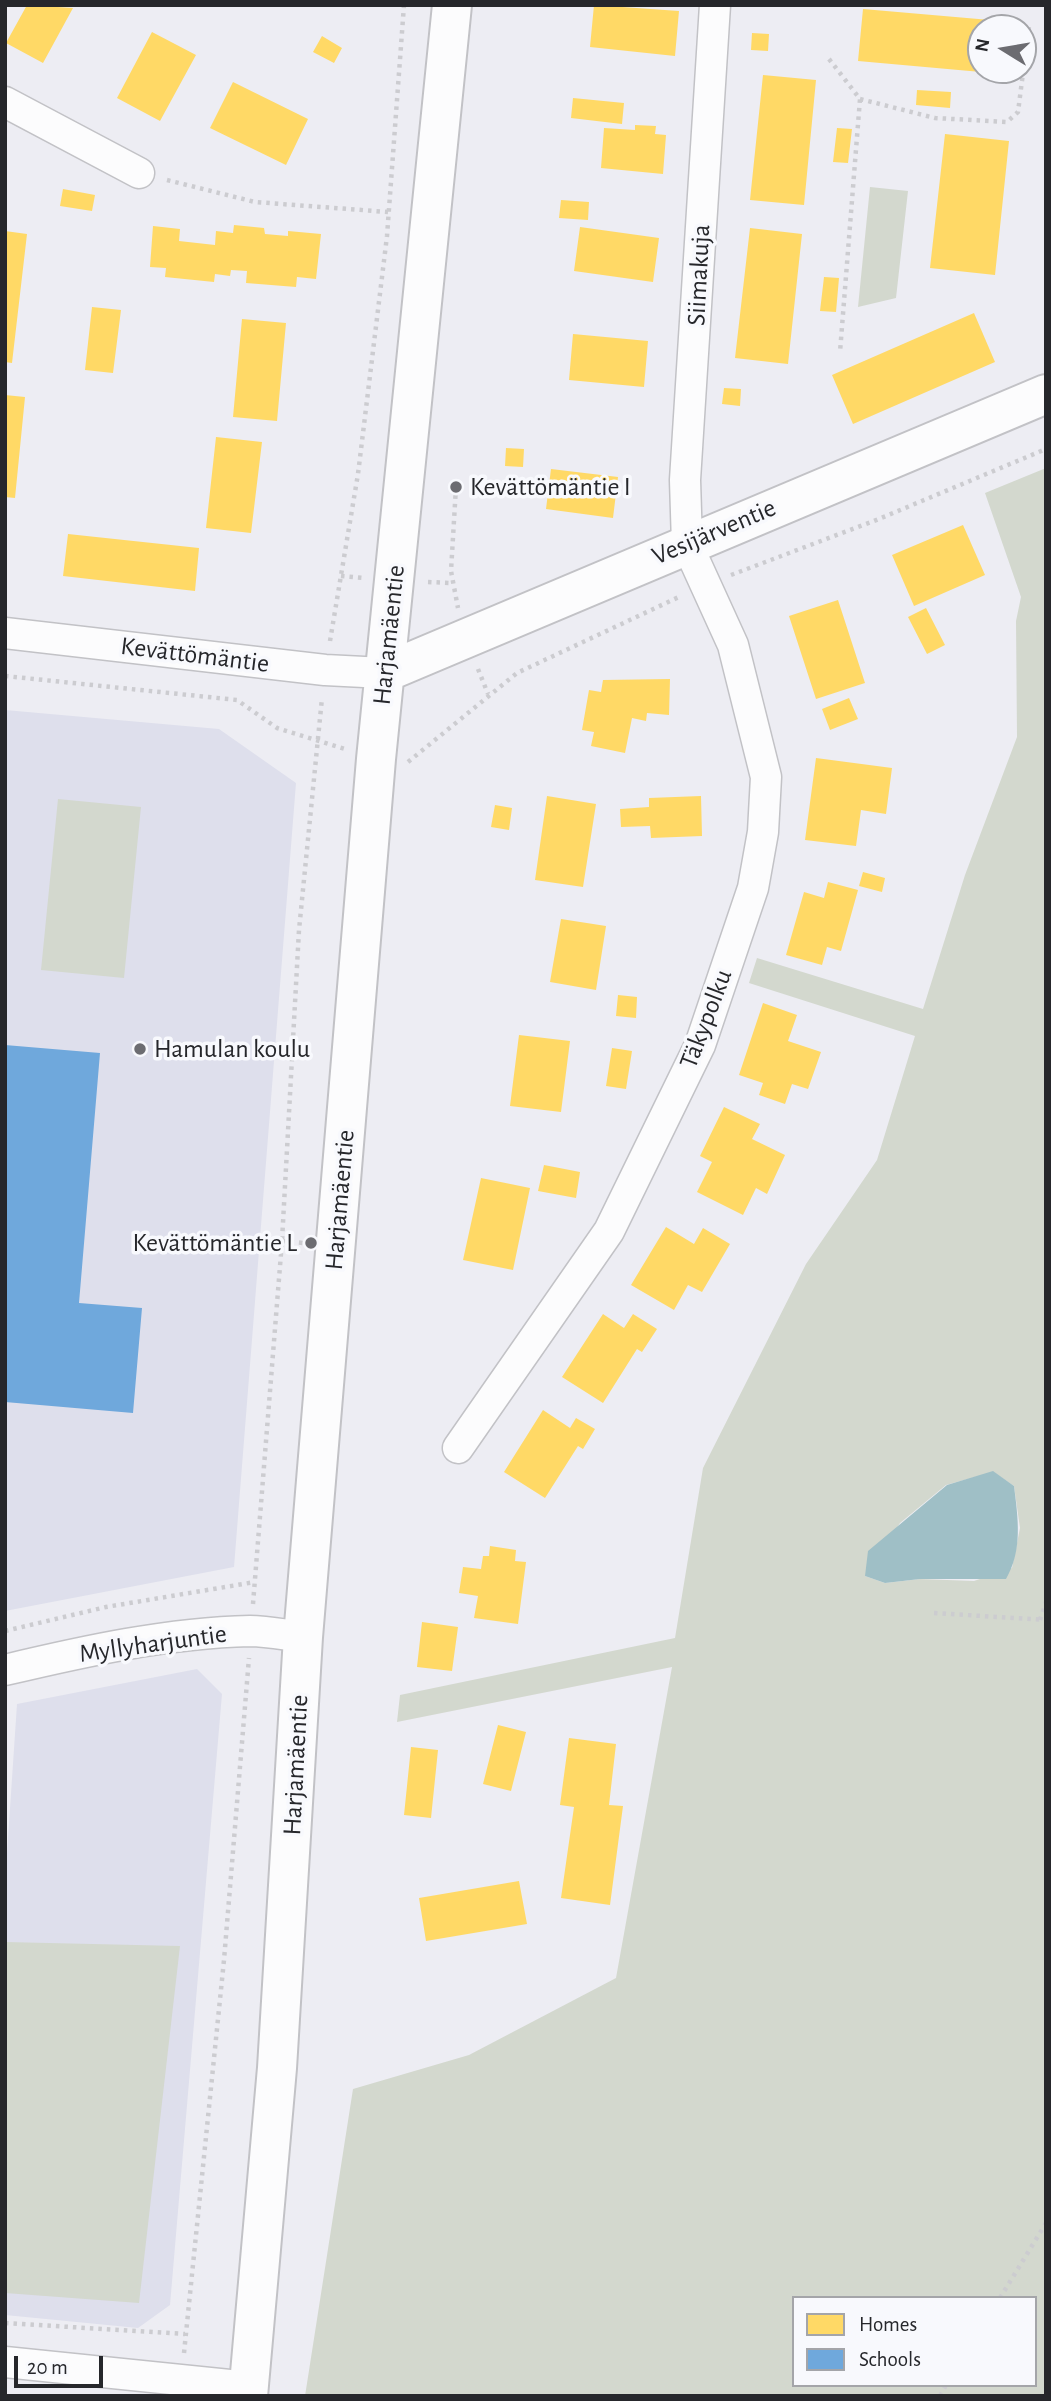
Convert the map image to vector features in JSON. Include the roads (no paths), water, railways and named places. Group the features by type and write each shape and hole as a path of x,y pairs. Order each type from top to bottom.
{"street":[{"name":"Harjamäentie","path":"248,2391 278,2054 303,1637 376,759 452,5"},
{"name":"Siimakuja","path":"687,544 685,480 715,5"},
{"path":"5,102 139,173"},
{"name":"Vesijärventie","path":"384,673 1046,394"},
{"name":"Täkypolku","path":"458,1448 609,1231 700,1045 753,888 763,832 766,777 733,645 708,584 687,544"},
{"name":"Kevättömäntie","path":"5,632 325,670 384,673"},
{"name":"Myllyharjuntie","path":"5,1670 87,1650 251,1631 303,1637"},
{"path":"5,2362 182,2380 248,2391"}],"water":[{"path":"993,1471 1014,1486 1016,1498 1017,1545 1006,1579 920,1579 885,1583 865,1576 868,1551 947,1485"}],"place":[{"name":"Kevättömäntie I","path":"456,487"},
{"name":"Hamulan koulu","path":"140,1049"},
{"name":"Kevättömäntie L","path":"311,1243"}]}
